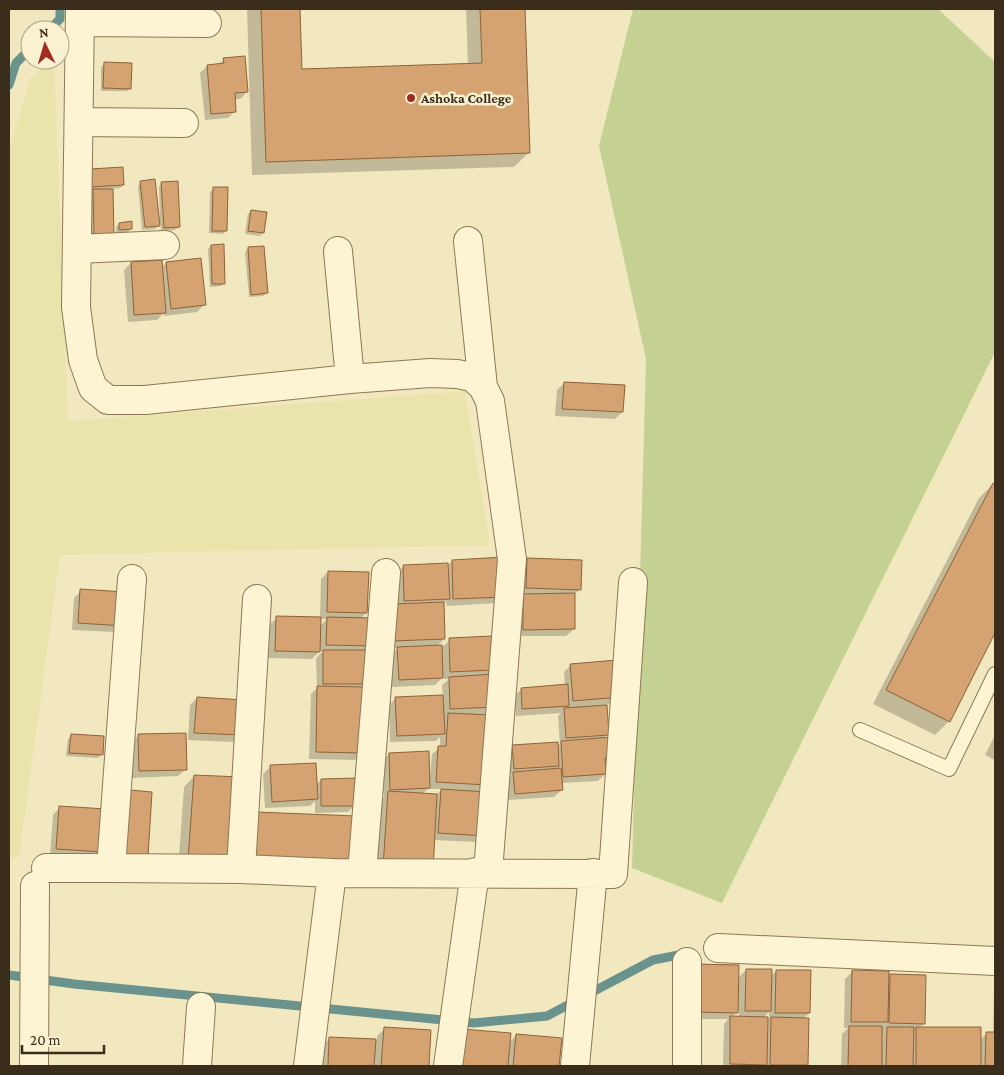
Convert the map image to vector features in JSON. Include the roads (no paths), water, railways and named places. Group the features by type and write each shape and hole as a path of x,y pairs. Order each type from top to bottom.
{"street":[{"path":"207,23 80,15 76,307 83,360 93,388 108,400 145,400 350,379 430,373 457,374 472,377 483,387"},
{"path":"79,122 184,123"},
{"path":"448,1066 482,872 512,559 490,401 483,387 468,241"},
{"path":"77,249 165,245"},
{"path":"338,251 350,379"},
{"path":"362,873 386,573"},
{"path":"111,868 132,579"},
{"path":"34,1066 34,959 40,877 111,868 240,869 332,873 482,872 613,874 633,582"},
{"path":"240,869 256,599"},
{"path":"308,1066 332,873"},
{"path":"575,1066 593,874"},
{"path":"718,948 995,961"},
{"path":"687,962 687,1066"},
{"path":"197,1066 201,1006"}],"lane":[{"path":"860,730 949,769 995,674"}],"waterway":[{"path":"59,20 60,9"},
{"path":"9,85 16,63 20,59"},
{"path":"9,975 74,984 474,1023 547,1016 653,960 679,955"}],"place":[{"name":"Ashoka College","path":"411,98"}]}
